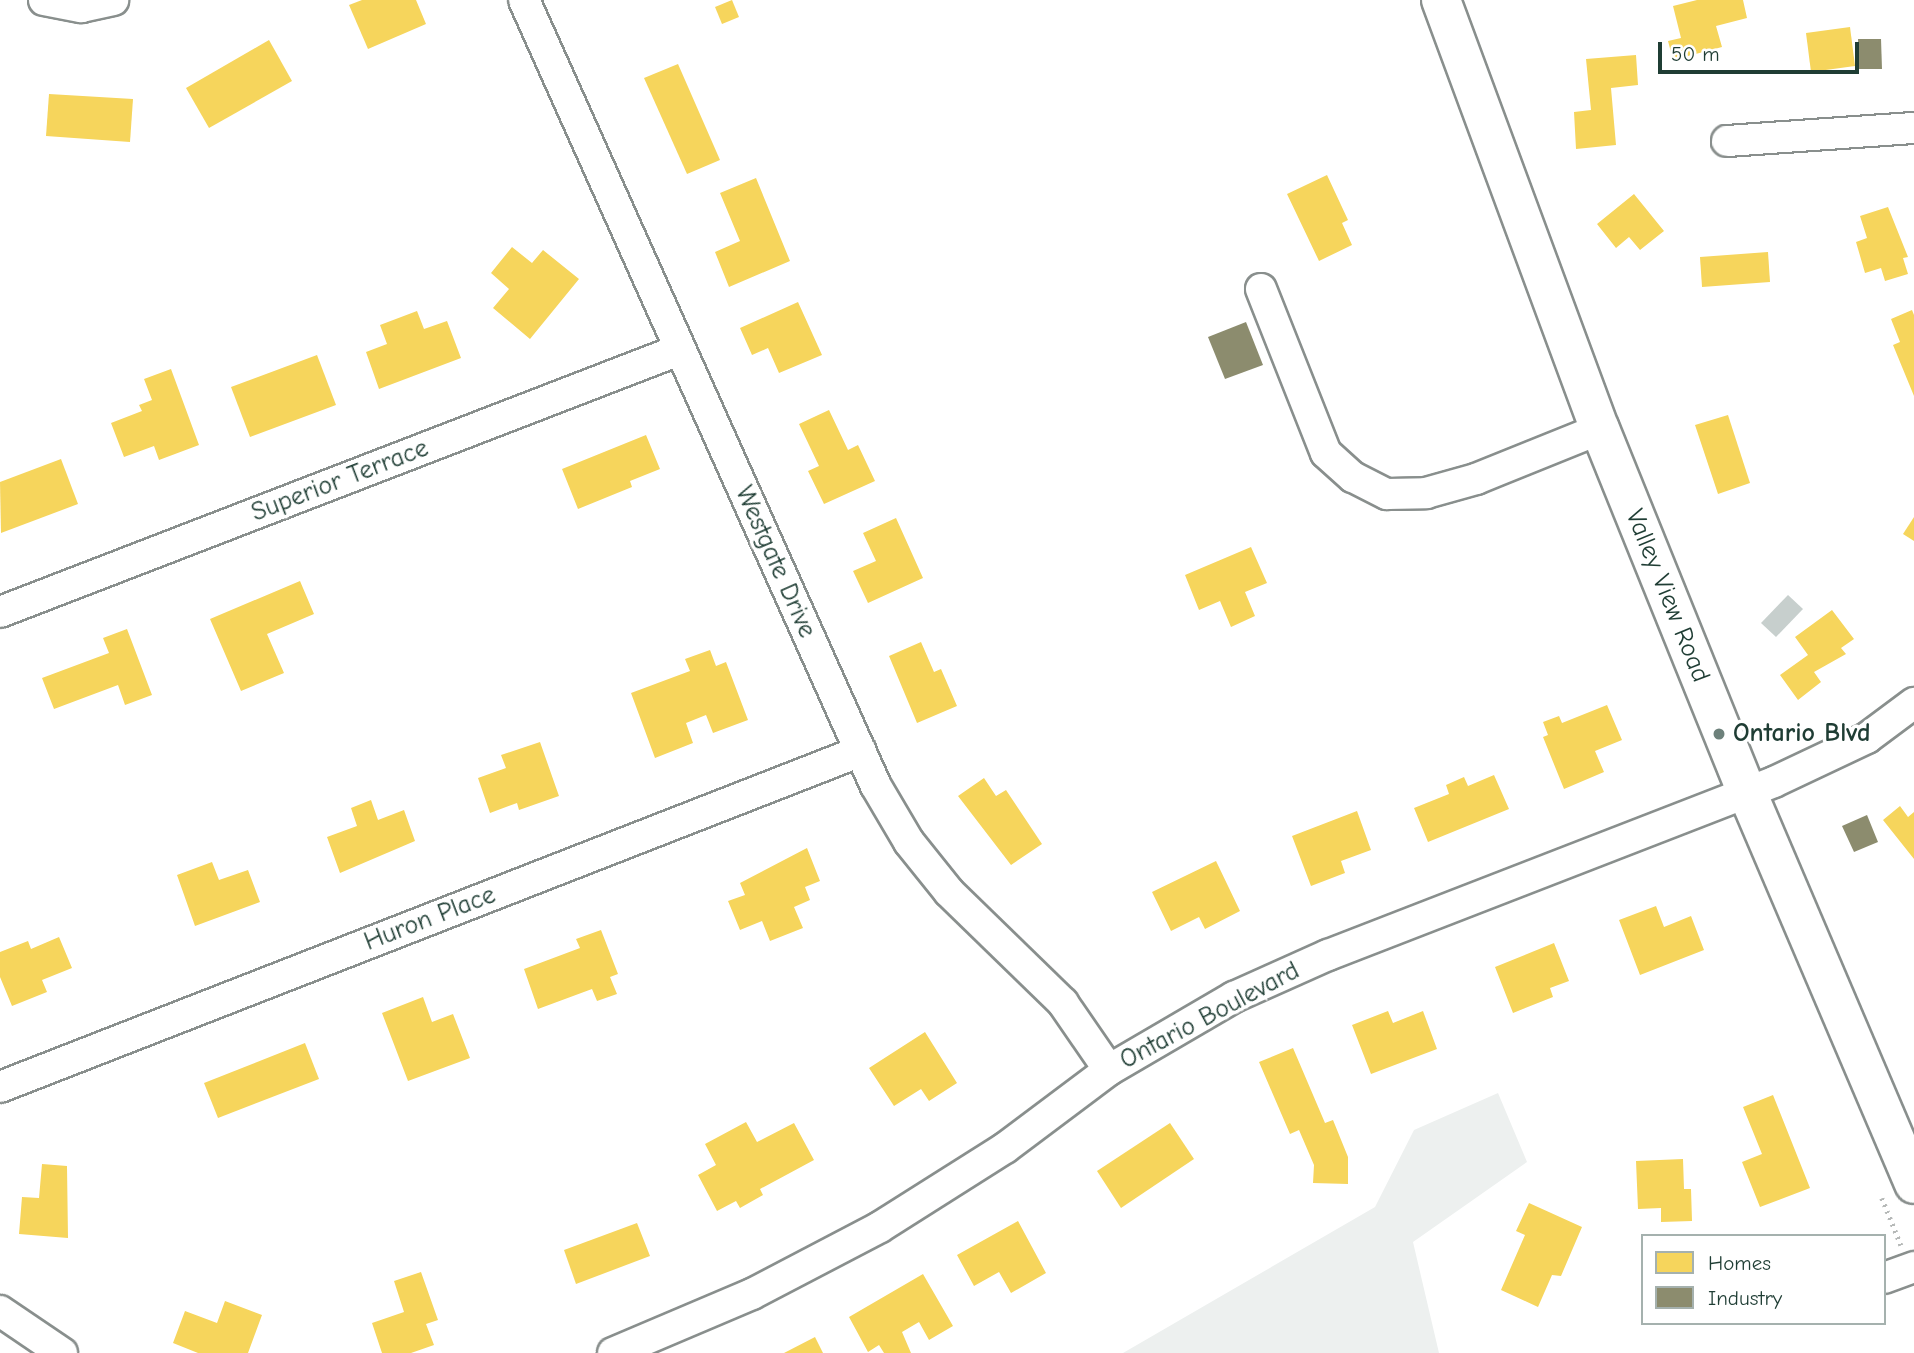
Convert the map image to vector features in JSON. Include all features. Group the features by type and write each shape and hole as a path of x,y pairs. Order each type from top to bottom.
{"main road":[{"name":"Valley View Road","path":"1441,0 1600,429 1747,792 1914,1184"}],"street":[{"path":"44,0 81,7 113,0"},
{"name":"Westgate Drive","path":"524,0 861,751 909,842 950,892 1063,1003 1109,1070"},
{"path":"1727,141 1914,128"},
{"path":"1261,289 1326,453 1353,477 1387,495 1426,493 1476,479 1600,429"},
{"name":"Superior Terrace","path":"0,612 679,350"},
{"name":"Ontario Boulevard","path":"612,1353 752,1294 880,1227 1005,1148 1109,1070 1234,997 1328,955 1747,792 1867,738 1914,703"},
{"name":"Huron Place","path":"0,1087 861,751"},
{"path":"1886,1277 1914,1266"},
{"path":"0,1311 62,1353"}],"shaded area":[{"path":"1788,595 1803,609 1776,637 1761,623"},
{"path":"1498,1093 1527,1162 1413,1242 1439,1353 1123,1353 1375,1207 1414,1130"}],"building: Homes":[{"path":"362,0 416,0 426,24 368,49 349,5"},
{"path":"732,0 739,17 722,24 715,7"},
{"path":"1697,0 1743,0 1747,18 1716,26 1722,47 1673,60 1668,41 1681,38 1673,6"},
{"path":"1850,27 1855,66 1811,72 1806,33"},
{"path":"269,40 292,81 209,128 186,88"},
{"path":"1636,55 1638,85 1611,88 1616,145 1576,149 1574,112 1591,110 1586,59"},
{"path":"678,64 720,160 687,174 644,78"},
{"path":"49,94 133,99 130,142 46,136"},
{"path":"1327,175 1348,220 1342,223 1352,245 1319,261 1287,194"},
{"path":"756,178 790,261 729,287 715,252 740,241 720,193"},
{"path":"1634,194 1664,231 1640,250 1629,237 1616,248 1597,224"},
{"path":"1888,207 1908,257 1903,258 1908,274 1885,281 1881,268 1865,273 1856,242 1867,238 1860,216"},
{"path":"512,247 532,263 543,250 579,279 530,339 493,308 509,289 491,273"},
{"path":"1768,252 1770,282 1702,287 1700,257"},
{"path":"798,302 822,355 779,373 768,348 752,355 740,328"},
{"path":"1912,310 1914,396 1893,345 1900,342 1891,319"},
{"path":"417,311 424,329 447,321 461,358 379,389 366,352 387,344 380,325"},
{"path":"317,355 336,405 250,437 231,387"},
{"path":"171,369 199,445 159,460 154,446 124,457 111,423 142,411 139,405 152,400 144,379"},
{"path":"829,410 848,450 858,445 875,481 824,504 808,471 819,466 799,424"},
{"path":"1728,415 1750,483 1718,494 1695,425"},
{"path":"646,435 660,469 630,481 632,487 578,509 562,469"},
{"path":"61,459 78,504 1,533 0,482"},
{"path":"1914,517 1914,541 1903,534"},
{"path":"896,518 923,578 868,603 853,571 876,561 863,533"},
{"path":"1251,547 1267,583 1245,592 1255,616 1231,627 1220,601 1199,610 1185,575"},
{"path":"300,581 314,614 267,634 284,673 241,691 210,619"},
{"path":"1832,610 1854,639 1841,648 1846,654 1814,672 1821,682 1798,700 1780,675 1808,655 1795,637"},
{"path":"127,629 152,695 125,705 118,685 54,709 42,678 109,653 103,638"},
{"path":"921,642 934,672 941,669 957,706 917,723 889,656"},
{"path":"710,650 716,666 726,662 748,720 713,733 706,715 686,723 693,743 655,758 631,693 690,671 685,659"},
{"path":"1607,705 1622,740 1595,751 1604,772 1564,789 1543,737 1548,735 1543,722 1559,716 1562,723"},
{"path":"540,742 559,796 519,810 517,803 490,813 478,778 506,768 501,755"},
{"path":"1494,775 1509,809 1428,842 1414,808 1449,794 1446,785 1464,777 1468,786"},
{"path":"984,778 996,796 1006,790 1042,844 1011,865 958,796"},
{"path":"371,800 378,820 404,810 415,841 340,873 327,837 357,826 351,808"},
{"path":"1900,806 1908,817 1914,812 1914,859 1883,820"},
{"path":"1357,811 1371,850 1341,861 1345,873 1311,886 1292,836"},
{"path":"807,848 820,881 805,887 810,900 794,907 803,928 770,941 762,921 740,930 728,901 745,895 740,883"},
{"path":"1216,861 1240,911 1205,929 1199,917 1171,931 1152,892"},
{"path":"212,862 219,880 248,870 260,902 195,926 177,875"},
{"path":"1656,906 1664,927 1691,916 1704,950 1640,975 1619,920"},
{"path":"601,930 618,974 610,977 617,994 597,1001 592,989 538,1009 524,969 580,948 576,939"},
{"path":"59,937 72,968 42,980 47,992 12,1006 0,977 0,952 28,941 31,949"},
{"path":"1554,943 1569,981 1550,988 1553,997 1513,1013 1495,967"},
{"path":"423,997 432,1022 453,1014 470,1058 408,1081 382,1013"},
{"path":"1388,1011 1393,1023 1423,1011 1437,1049 1371,1074 1352,1025"},
{"path":"925,1032 957,1083 929,1101 921,1089 894,1106 869,1068"},
{"path":"305,1043 319,1079 218,1118 204,1083"},
{"path":"1293,1048 1325,1123 1333,1120 1348,1157 1348,1184 1313,1183 1314,1165 1299,1130 1290,1134 1259,1062"},
{"path":"1773,1095 1810,1188 1760,1207 1742,1162 1762,1154 1743,1107"},
{"path":"746,1122 757,1142 794,1123 814,1160 760,1189 763,1195 740,1208 736,1201 717,1211 698,1175 716,1165 705,1144"},
{"path":"1170,1123 1194,1159 1121,1208 1097,1171"},
{"path":"1683,1159 1684,1189 1691,1189 1692,1221 1661,1222 1661,1208 1638,1209 1636,1161"},
{"path":"42,1164 67,1166 68,1238 19,1234 22,1197 39,1198"},
{"path":"1529,1203 1582,1227 1561,1276 1552,1275 1538,1307 1501,1290 1525,1235 1516,1231"},
{"path":"1018,1221 1046,1273 1011,1293 999,1272 974,1286 957,1255"},
{"path":"637,1223 650,1256 576,1284 564,1250"},
{"path":"421,1272 438,1320 426,1324 434,1345 411,1353 382,1353 372,1323 404,1312 394,1281"},
{"path":"923,1274 953,1326 929,1340 919,1322 902,1332 911,1353 884,1353 879,1345 868,1352 849,1317"},
{"path":"225,1301 262,1315 248,1353 198,1353 173,1343 185,1311 217,1323"},
{"path":"815,1337 823,1353 784,1353"}],"building: Industry":[{"path":"1858,39 1881,39 1882,69 1859,69"},
{"path":"1246,322 1263,365 1225,379 1208,337"},
{"path":"1867,815 1878,842 1854,852 1842,826"}],"place":[{"name":"Ontario Blvd","path":"1719,734"}]}
